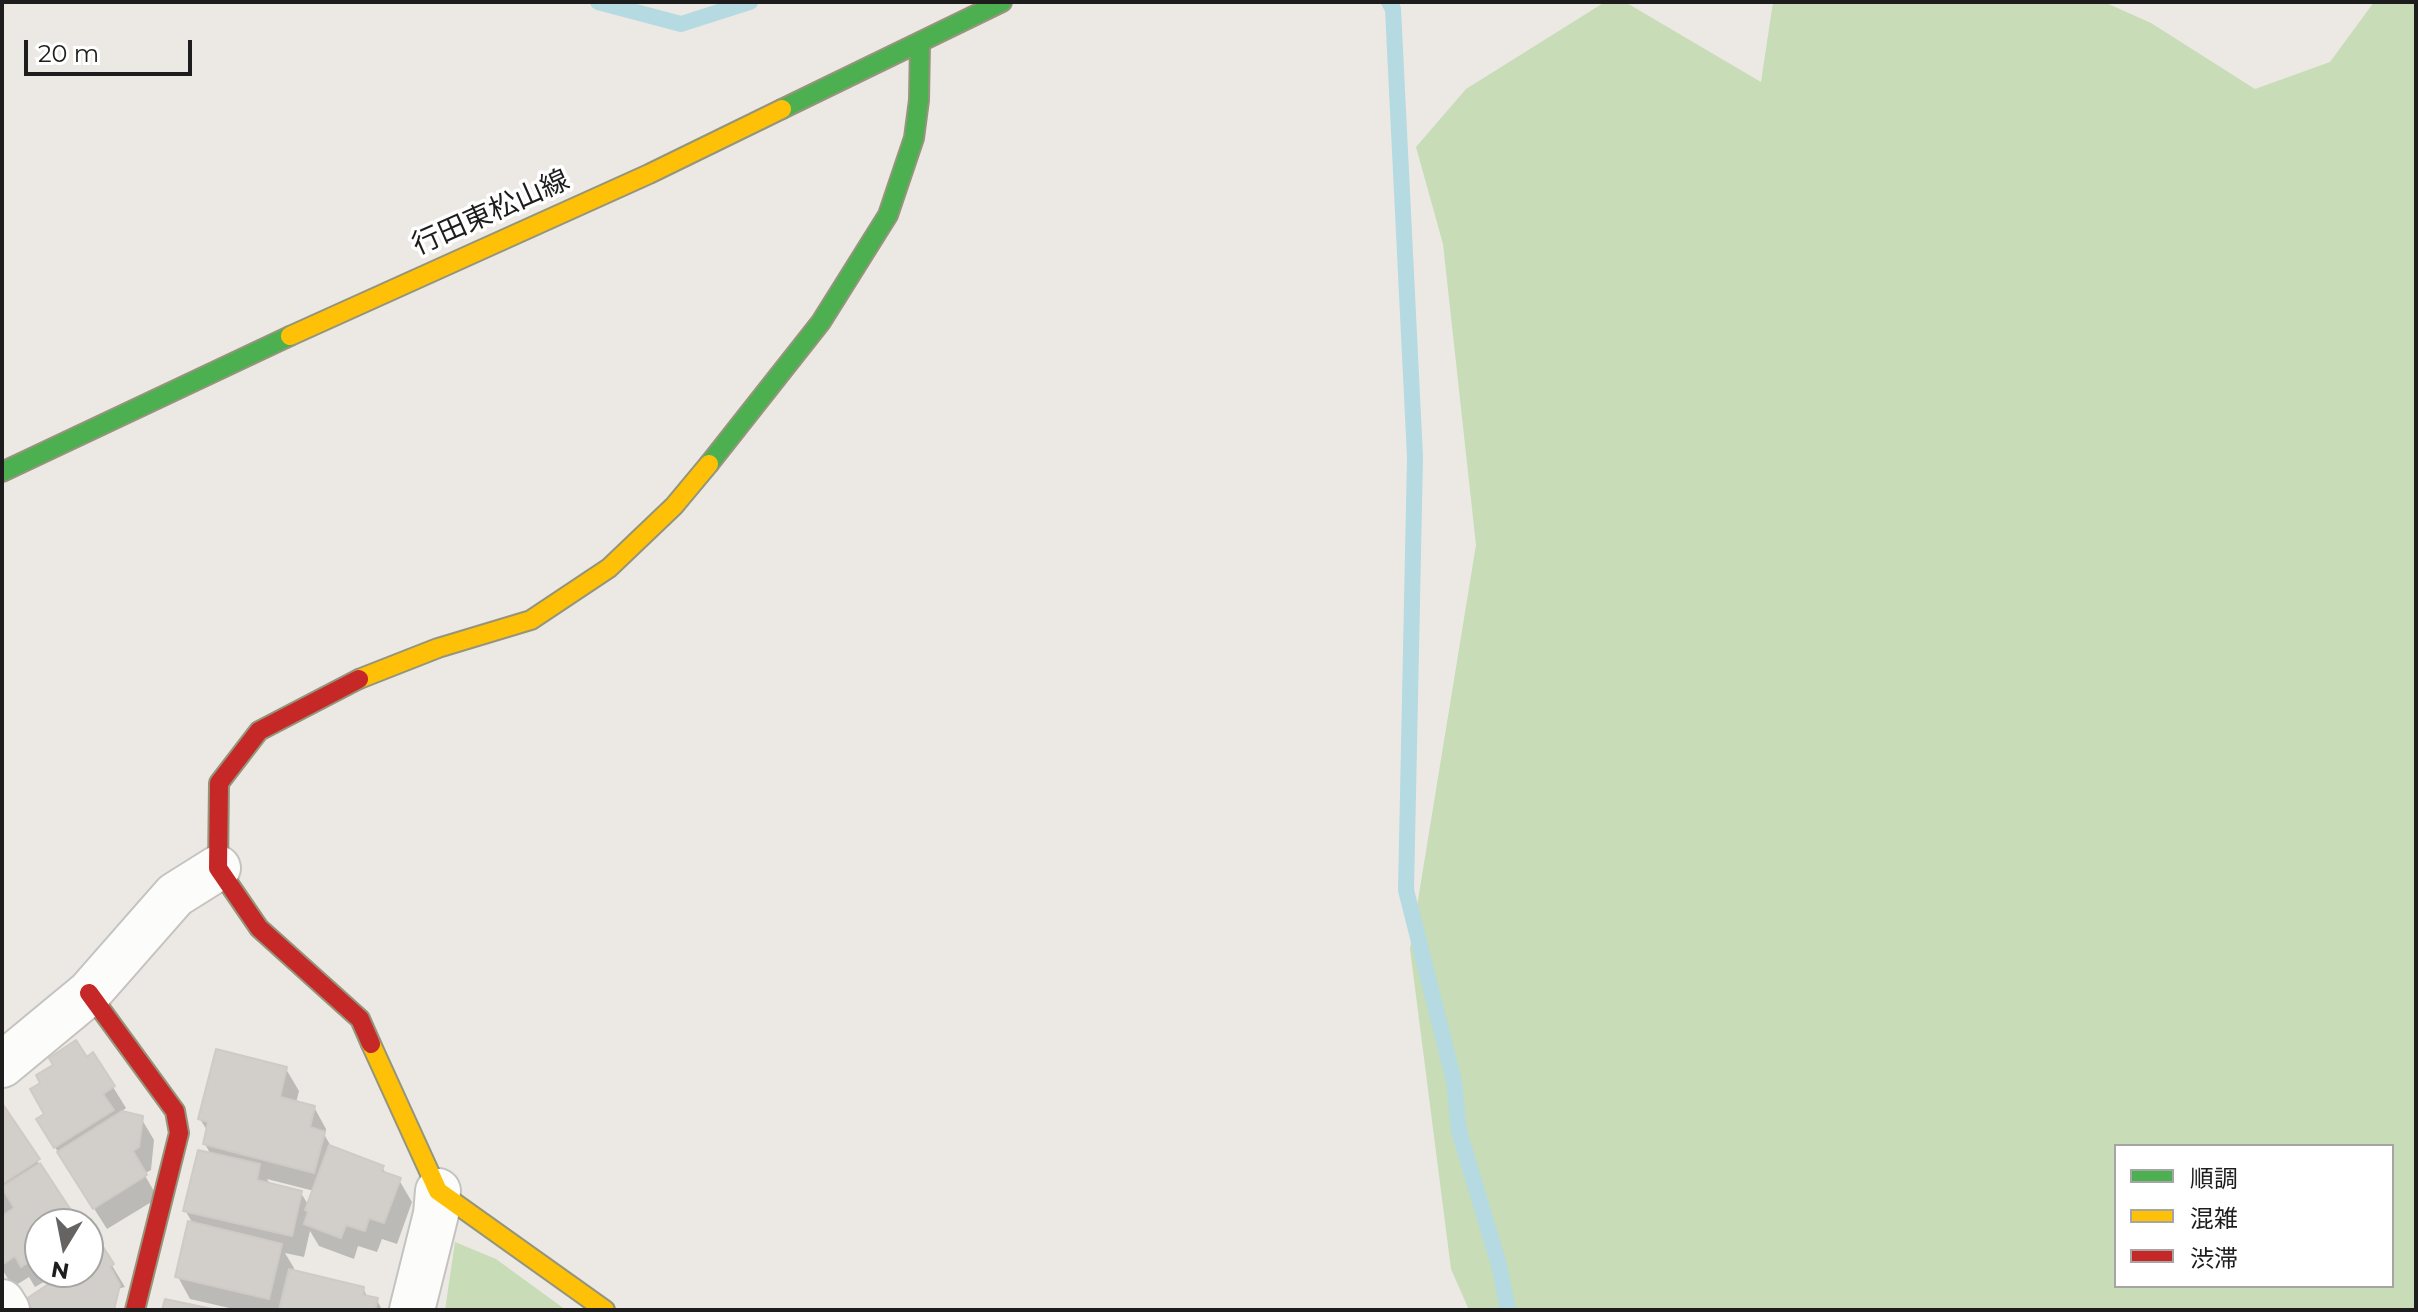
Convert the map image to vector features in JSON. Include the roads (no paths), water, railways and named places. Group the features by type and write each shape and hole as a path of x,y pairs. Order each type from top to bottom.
{"street":[{"name":"行田東松山線","path":"2,472 379,294 649,174 1002,2"},
{"path":"412,1310 436,1214 438,1191 360,1019 259,928 218,868 219,783 259,731 345,684 438,648 531,620 609,568 674,506 745,421 821,322 888,215 914,138 919,100 920,43"},
{"path":"2,1065 89,993 175,895 218,868"},
{"path":"89,993 175,1111 179,1133 135,1310"},
{"path":"438,1191 605,1310"},
{"path":"2,1302 7,1310"}],"waterway":[{"path":"598,2 681,24 750,2"},
{"path":"1389,2 1393,9 1415,457 1406,890 1454,1081 1459,1131 1499,1265 1508,1310"}]}
